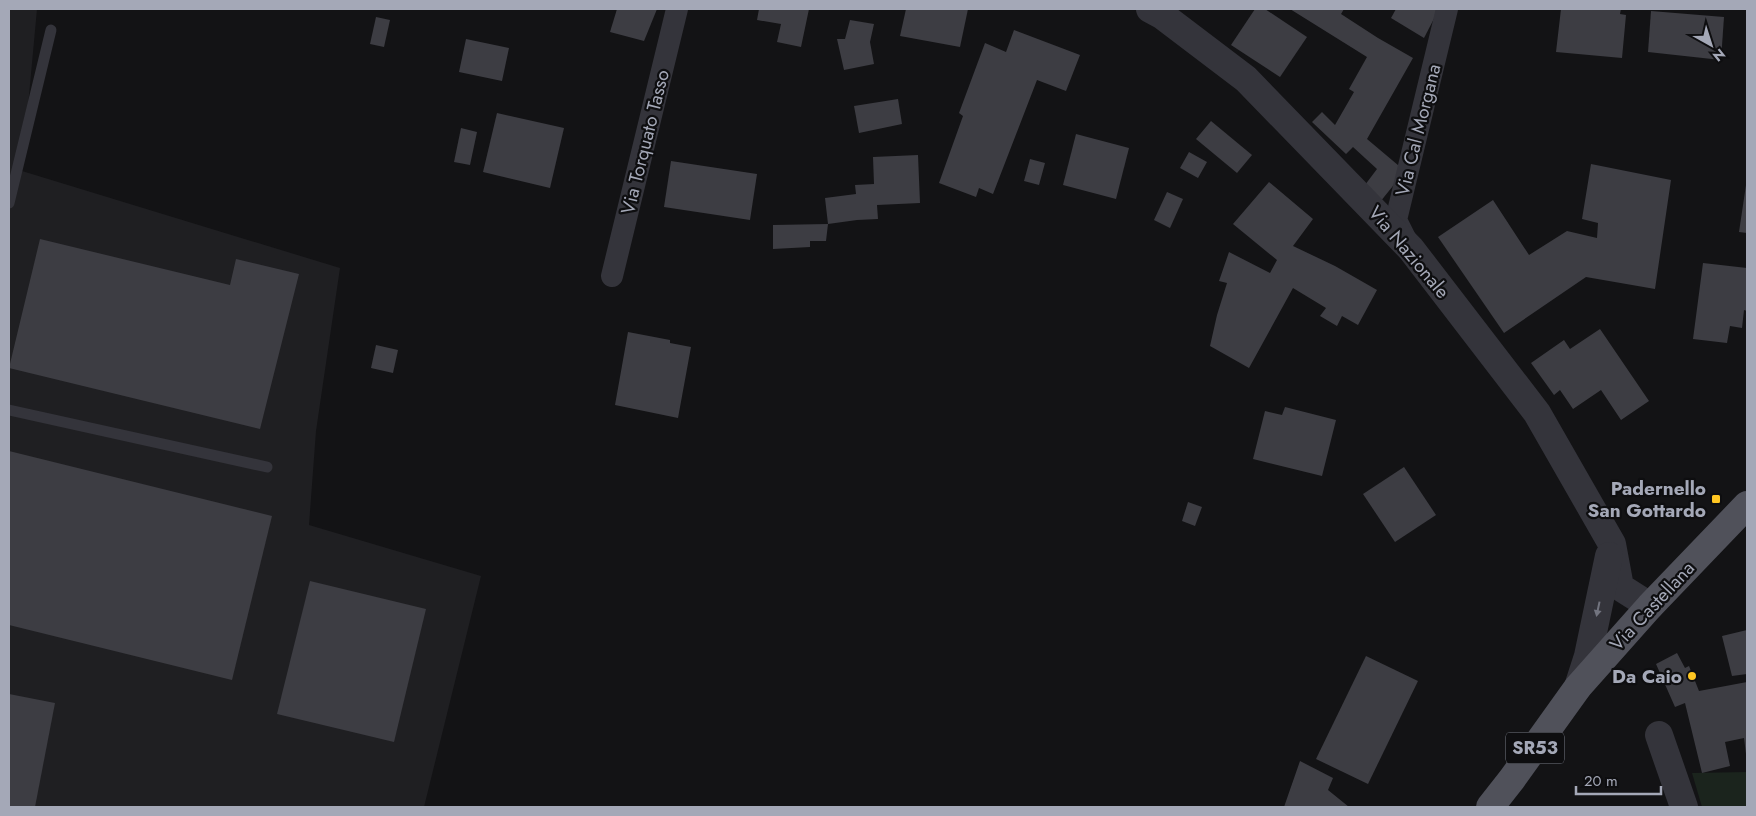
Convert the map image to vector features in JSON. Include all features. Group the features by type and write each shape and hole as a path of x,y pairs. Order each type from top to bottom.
{"main road":[{"name":"Via Castellana","path":"1490,807 1578,687 1650,606 1747,505"}],"street":[{"name":"Via Torquato Tasso","path":"612,276 678,9"},
{"name":"Via Nazionale","path":"1150,9 1163,16 1246,79 1411,249 1537,413 1612,544 1620,587 1650,606"},
{"name":"Via Cal Morgana","path":"1411,249 1396,220 1447,9"},
{"path":"1578,687 1588,656 1612,544"},
{"path":"1659,735 1684,807"}],"lane":[{"path":"9,203 50,30"},
{"path":"9,410 267,467"}],"shaded area":[{"path":"9,9 37,9 22,171 340,268 316,431 309,525 481,576 424,807 9,807"},
{"path":"1747,772 1747,807 1702,807 1692,773"}],"building":[{"path":"617,9 657,9 644,41 610,32"},
{"path":"759,9 809,9 801,47 777,42 781,24 757,20"},
{"path":"906,9 968,9 960,47 900,36"},
{"path":"1255,9 1265,9 1307,37 1280,77 1231,45"},
{"path":"1290,9 1344,9 1341,14 1413,58 1367,139 1405,171 1380,202 1362,189 1377,169 1353,147 1346,154 1312,122 1322,112 1335,125 1354,92 1349,89 1367,57"},
{"path":"1396,9 1439,9 1424,38 1391,18"},
{"path":"1561,9 1621,9 1620,14 1626,15 1622,58 1556,52"},
{"path":"1651,11 1724,17 1721,60 1648,52"},
{"path":"376,17 390,20 384,47 370,44"},
{"path":"850,20 874,24 870,42 874,64 844,70 837,39 845,39"},
{"path":"1014,30 1080,55 1066,91 1037,80 993,194 979,188 976,197 939,183 963,116 959,113 985,43 1006,52"},
{"path":"466,39 509,48 502,81 459,72"},
{"path":"898,99 902,124 859,133 854,106"},
{"path":"497,113 564,128 550,188 483,172"},
{"path":"1211,121 1252,155 1237,173 1196,139"},
{"path":"461,128 477,132 470,165 454,162"},
{"path":"1076,134 1129,148 1116,199 1063,185"},
{"path":"1189,152 1207,162 1198,178 1180,168"},
{"path":"918,155 920,203 877,205 878,219 828,224 825,198 856,194 855,185 874,184 873,157"},
{"path":"1030,159 1045,163 1039,185 1024,181"},
{"path":"671,161 757,174 750,220 664,207"},
{"path":"1591,164 1671,180 1655,289 1586,277 1504,333 1438,237 1493,200 1529,255 1567,231 1597,238 1598,223 1582,219"},
{"path":"1269,182 1313,219 1293,246 1335,266 1377,290 1358,325 1342,316 1337,326 1320,316 1326,308 1293,288 1249,368 1210,346 1227,283 1219,281 1229,252 1270,273 1277,260 1233,224"},
{"path":"1747,185 1747,233 1739,232"},
{"path":"1167,192 1183,199 1170,228 1154,220"},
{"path":"828,224 826,241 810,241 810,247 773,249 773,225"},
{"path":"40,239 230,285 236,259 299,274 260,429 9,368"},
{"path":"1703,263 1747,268 1747,311 1744,310 1742,328 1730,326 1727,343 1693,339"},
{"path":"1600,329 1649,401 1621,420 1601,390 1573,409 1560,390 1554,395 1531,363 1564,340 1570,349"},
{"path":"628,332 670,340 670,343 691,347 678,418 615,405"},
{"path":"376,345 398,350 393,373 371,368"},
{"path":"1285,407 1336,420 1322,476 1253,459 1265,411 1282,415"},
{"path":"9,451 272,516 232,680 9,625"},
{"path":"1404,467 1436,515 1395,542 1363,494"},
{"path":"1188,502 1202,507 1195,526 1182,521"},
{"path":"310,581 426,609 394,742 277,714"},
{"path":"1747,630 1747,674 1732,676 1722,636"},
{"path":"1677,653 1685,668 1689,666 1699,691 1747,682 1747,754 1744,738 1725,742 1730,766 1702,773 1685,703 1675,707 1656,664"},
{"path":"1366,656 1418,681 1368,784 1316,759"},
{"path":"9,694 55,703 35,807 9,807"},
{"path":"1300,761 1333,778 1328,790 1349,807 1284,807"}],"place":[{"name":"Padernello San Gottardo","path":"1716,499"},
{"name":"Da Caio","path":"1692,676"}]}
